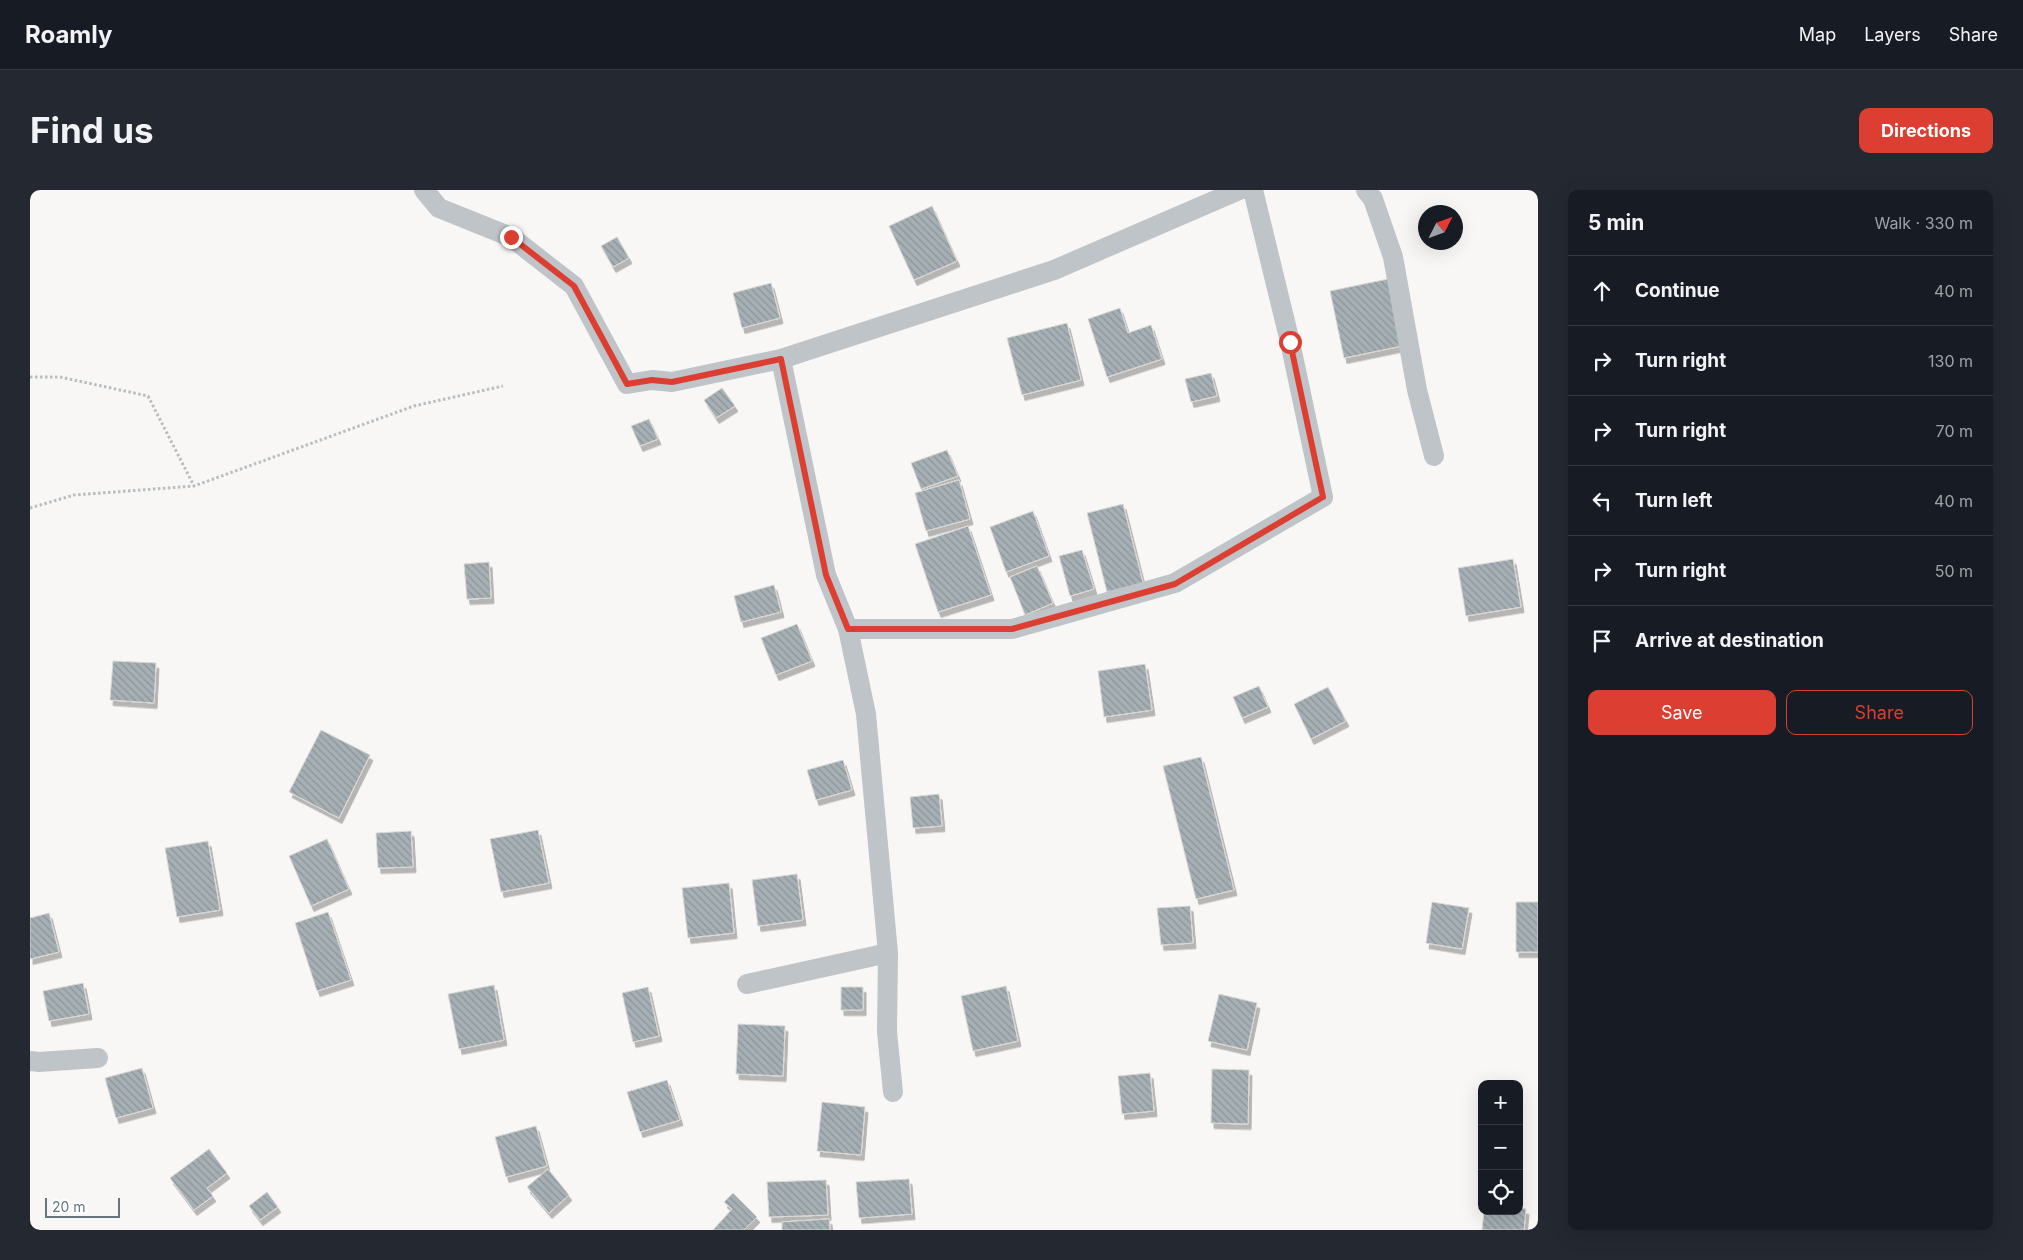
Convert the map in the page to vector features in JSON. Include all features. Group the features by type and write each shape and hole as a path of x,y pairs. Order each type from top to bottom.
{"street":[{"path":"424,190 440,208 511,237 574,286 627,384 652,380 672,382 781,359 1054,270 1239,190"},
{"path":"848,629 1012,629 1175,584 1323,497 1290,342 1253,190"},
{"path":"1366,190 1372,199 1394,257 1417,390 1434,456"},
{"path":"781,359 826,575 848,629 866,714 888,953 887,1032 893,1092"},
{"path":"747,984 888,953"},
{"path":"30,1060 39,1062 98,1058"}],"path":[{"path":"30,377 60,377 148,396 194,486"},
{"path":"30,508 74,494 194,486 414,406 503,386"}],"building":[{"path":"932,206 957,261 914,280 889,226"},
{"path":"617,237 629,258 613,267 601,246"},
{"path":"1388,279 1402,346 1344,358 1330,291"},
{"path":"771,283 780,318 742,328 733,293"},
{"path":"1120,308 1128,333 1151,325 1162,359 1107,377 1088,319"},
{"path":"1067,323 1081,380 1022,395 1007,338"},
{"path":"1211,373 1217,396 1191,402 1185,379"},
{"path":"722,388 735,406 716,418 704,400"},
{"path":"649,419 658,439 640,446 631,426"},
{"path":"947,450 958,476 921,489 911,463"},
{"path":"959,480 970,519 926,531 915,493"},
{"path":"1123,504 1143,583 1107,592 1087,513"},
{"path":"1033,511 1049,556 1006,572 990,527"},
{"path":"968,526 991,595 938,612 915,544"},
{"path":"1082,550 1094,589 1070,596 1059,556"},
{"path":"1513,559 1521,607 1466,616 1458,568"},
{"path":"489,562 491,598 467,599 464,564"},
{"path":"1037,566 1053,603 1025,615 1010,577"},
{"path":"774,585 781,612 741,622 734,596"},
{"path":"797,624 812,661 776,675 761,638"},
{"path":"113,661 156,663 154,703 110,700"},
{"path":"1145,664 1152,710 1104,717 1098,671"},
{"path":"1259,686 1268,707 1242,718 1233,697"},
{"path":"1328,687 1346,721 1311,739 1294,704"},
{"path":"321,730 370,755 339,818 289,792"},
{"path":"1201,757 1234,890 1196,899 1163,766"},
{"path":"843,760 852,790 816,800 807,770"},
{"path":"939,794 942,826 913,828 910,797"},
{"path":"538,830 549,883 501,892 490,839"},
{"path":"411,831 413,867 378,868 376,833"},
{"path":"327,839 349,889 311,906 289,856"},
{"path":"208,841 220,910 177,917 165,848"},
{"path":"797,874 803,920 758,926 752,880"},
{"path":"729,883 734,933 688,938 682,888"},
{"path":"1432,902 1469,908 1462,949 1426,943"},
{"path":"1516,902 1538,902 1538,952 1516,952"},
{"path":"1190,906 1193,943 1161,945 1157,908"},
{"path":"328,912 351,980 317,991 295,923"},
{"path":"49,913 59,952 30,959 30,918"},
{"path":"83,983 89,1014 49,1021 43,991"},
{"path":"494,985 504,1040 459,1049 448,994"},
{"path":"1006,986 1018,1041 973,1051 961,996"},
{"path":"648,987 659,1036 633,1042 622,993"},
{"path":"841,987 863,987 863,1010 841,1010"},
{"path":"1219,994 1257,1003 1247,1050 1208,1041"},
{"path":"738,1024 785,1026 783,1076 736,1074"},
{"path":"142,1068 153,1108 116,1118 105,1078"},
{"path":"1212,1069 1249,1070 1248,1124 1211,1123"},
{"path":"1150,1073 1154,1111 1122,1114 1118,1076"},
{"path":"667,1080 680,1120 640,1132 627,1092"},
{"path":"822,1102 865,1107 861,1155 817,1151"},
{"path":"536,1126 547,1166 506,1177 495,1137"},
{"path":"209,1149 227,1173 207,1188 213,1196 194,1210 170,1178"},
{"path":"548,1169 569,1195 549,1213 527,1187"},
{"path":"909,1179 912,1214 859,1218 856,1182"},
{"path":"826,1180 828,1215 769,1217 767,1182"},
{"path":"267,1192 278,1207 260,1220 249,1206"},
{"path":"733,1193 757,1217 744,1230 713,1230 732,1209 724,1202"},
{"path":"1523,1209 1526,1209 1524,1230 1482,1230 1484,1215 1523,1215"},
{"path":"829,1219 830,1230 782,1230 782,1222"}],"route":[{"path":"511,237 574,286 627,384 652,380 672,382 781,359 826,575 848,629 1012,629 1175,584 1323,497 1290,342"}]}
